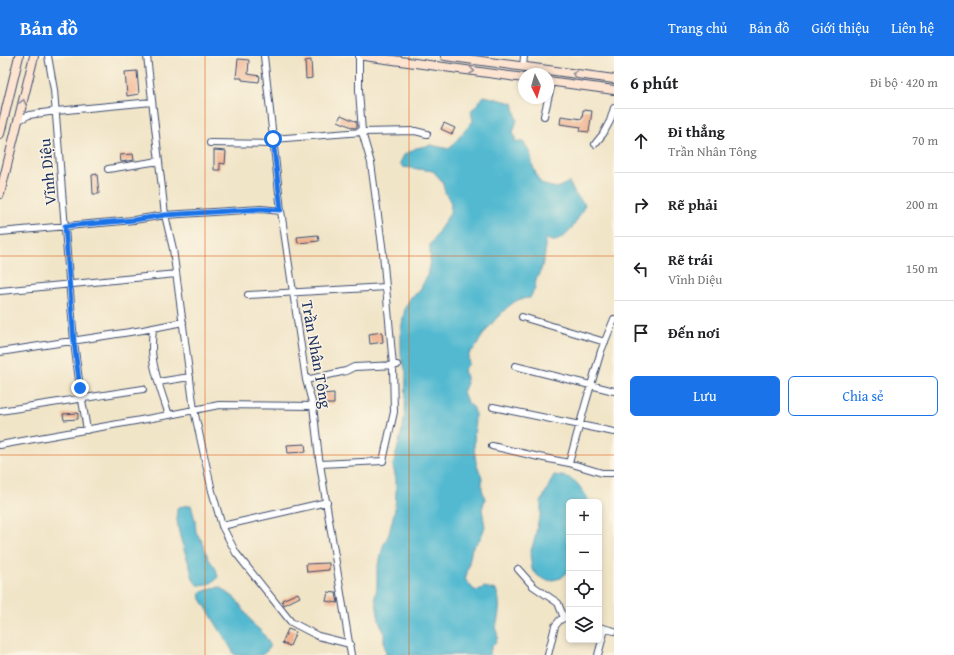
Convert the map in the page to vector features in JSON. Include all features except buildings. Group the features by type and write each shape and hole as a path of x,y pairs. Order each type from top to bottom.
{"main road":[{"path":"0,134 1,121 20,56"},
{"path":"0,194 34,56"},
{"path":"364,56 422,60 518,77"},
{"path":"445,56 614,79"},
{"path":"554,82 614,90"}],"street":[{"name":"Vĩnh Diệu","path":"48,56 56,111 74,342 87,430"},
{"path":"147,56 165,215 173,249 194,410 212,491 222,526 236,553 291,622 318,636 350,644"},
{"name":"Trần Nhân Tông","path":"264,56 281,210 306,380 313,406 320,464 351,655"},
{"path":"320,464 383,461 394,412 396,365 371,163 362,132 359,90 359,56"},
{"path":"523,67 524,56"},
{"path":"19,120 37,114 56,111 152,102"},
{"path":"544,116 546,104"},
{"path":"595,144 603,134 610,121 614,108"},
{"path":"210,143 273,142 362,132 415,131 427,134"},
{"path":"108,169 159,161"},
{"path":"0,232 134,220 165,215 261,209 281,210"},
{"path":"0,291 176,274"},
{"path":"248,295 386,287"},
{"path":"522,317 605,342"},
{"path":"569,463 591,386 614,319"},
{"path":"0,352 74,342 183,322"},
{"path":"152,328 153,359 158,382 169,415"},
{"path":"306,380 346,371 354,367 396,365"},
{"path":"515,366 614,392"},
{"path":"158,382 190,377"},
{"path":"0,411 143,389"},
{"path":"0,445 220,405 313,406"},
{"path":"493,407 614,432"},
{"path":"492,446 539,458 569,463 602,474 614,473"},
{"path":"222,526 327,502"},
{"path":"518,569 533,586 558,603 566,616"},
{"path":"548,655 555,626 560,620 566,618"},
{"path":"602,628 614,631"},
{"path":"598,655 600,643"}],"water":[{"path":"484,96 513,103 517,120 513,132 516,142 523,142 530,151 533,167 539,181 544,185 557,188 569,182 575,194 585,204 572,228 562,238 551,241 545,238 545,254 541,270 536,279 535,288 530,298 521,299 514,302 498,317 484,334 476,347 470,352 468,358 469,364 464,369 467,383 463,392 467,402 473,407 475,414 474,448 476,462 482,478 482,489 485,499 482,509 485,527 480,539 472,548 465,579 473,589 477,591 484,587 496,590 498,594 499,614 495,628 498,637 492,647 490,655 386,655 384,632 379,620 375,596 377,587 377,568 383,546 389,534 395,509 396,479 393,466 405,413 406,372 401,356 401,330 405,308 411,297 419,292 427,276 430,260 430,245 450,213 451,203 445,192 442,181 433,171 403,167 400,163 404,155 416,148 431,145 449,149 473,121 471,111"},
{"path":"554,475 575,481 588,498 566,499 566,574 561,578 548,581 538,576 532,569 530,554 541,513 541,502"},
{"path":"191,505 195,520 196,532 203,543 208,558 216,569 218,577 211,583 203,586 197,584 192,576 178,525 178,507"},
{"path":"220,587 236,599 254,625 263,633 269,643 269,649 262,655 235,655 201,599 200,593 212,588"}],"route":[{"path":"80,388 74,342 65,226 134,220 165,215 261,209 281,210 273,139"}]}
